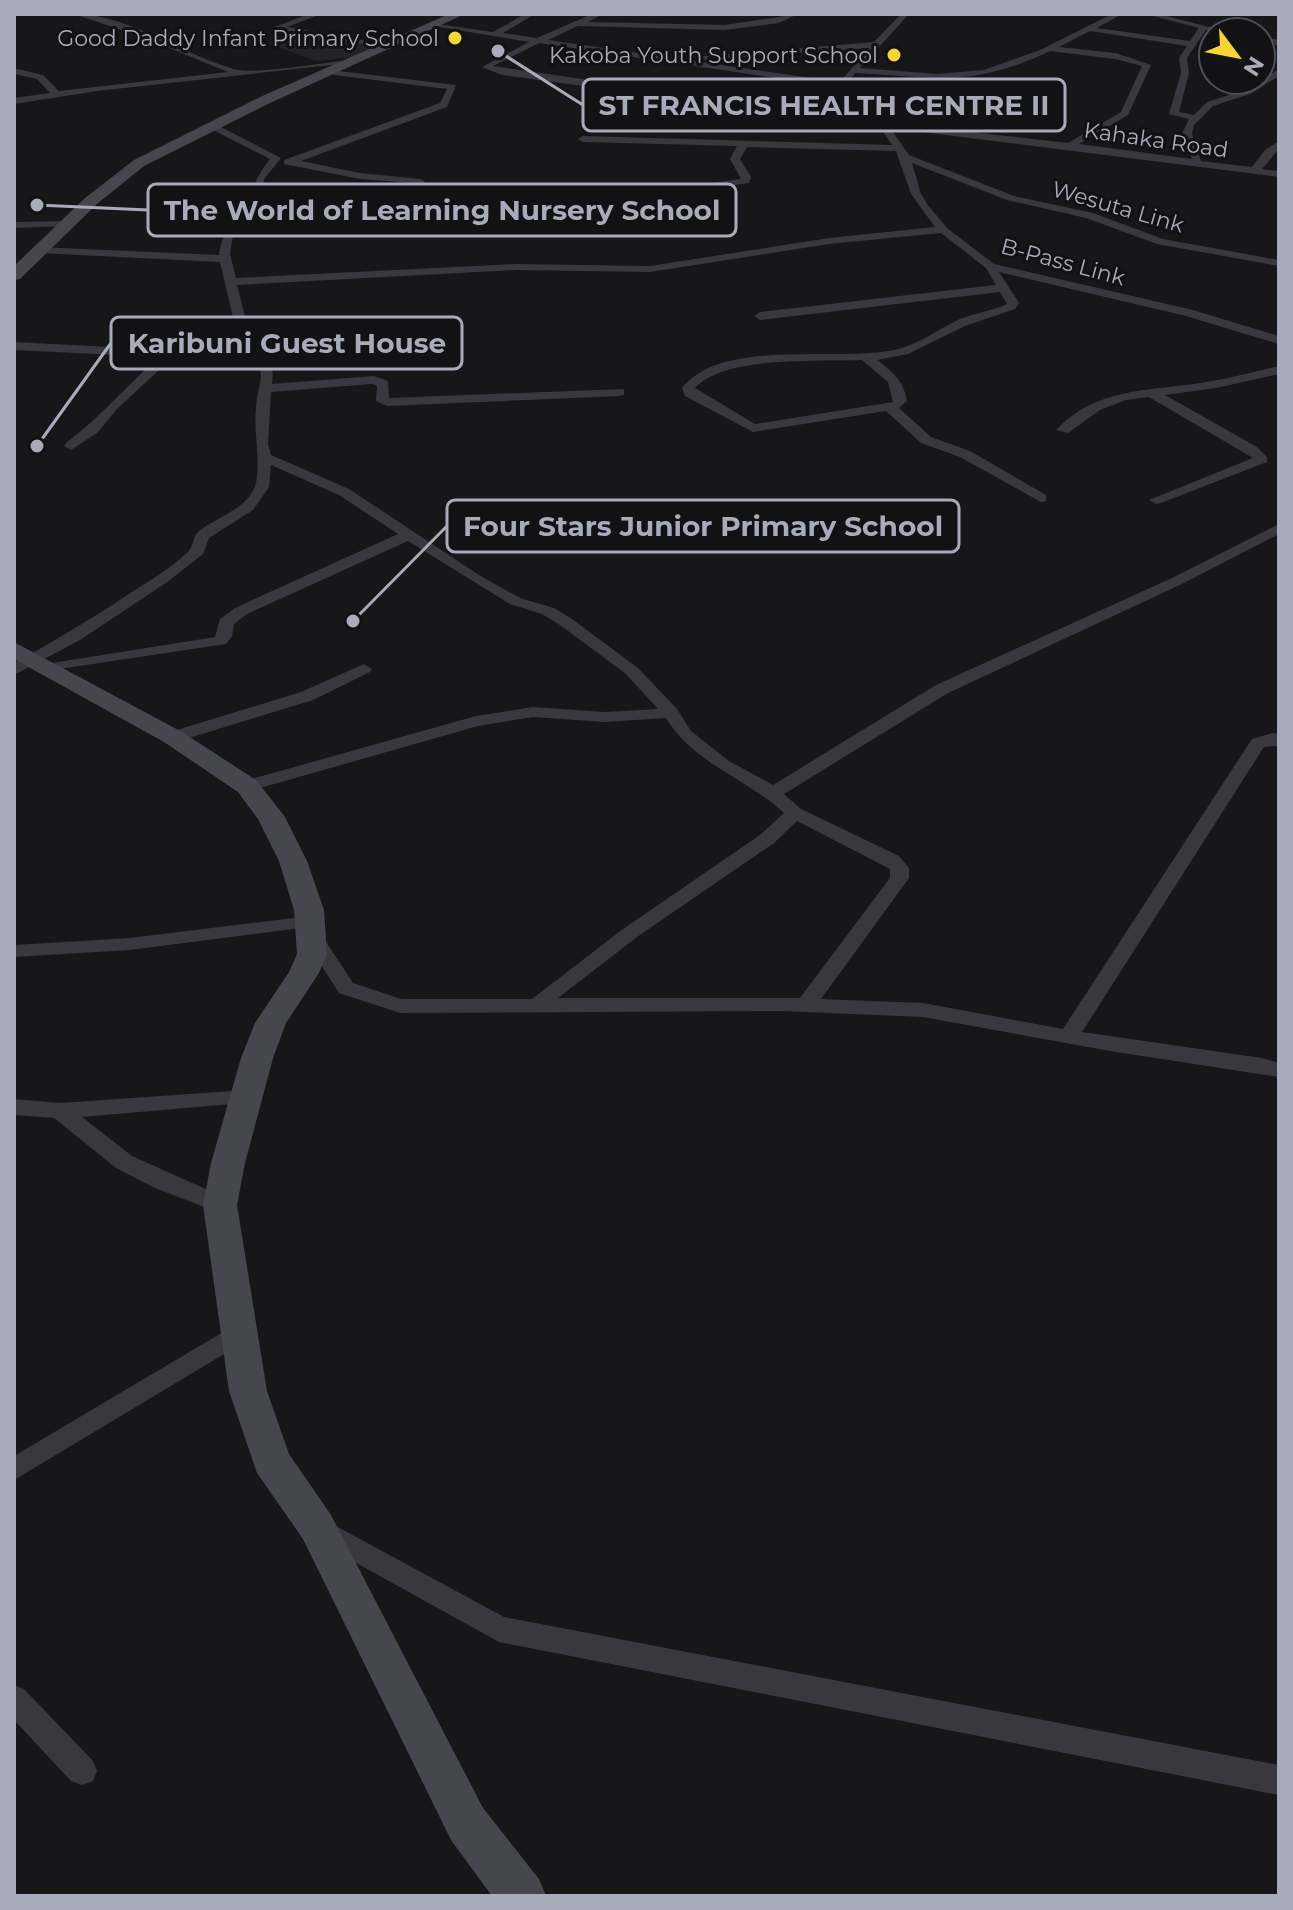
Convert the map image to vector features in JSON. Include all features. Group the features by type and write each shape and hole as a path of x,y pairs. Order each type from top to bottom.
{"main road":[{"path":"14,275 67,224 139,163 212,126 459,14"},
{"path":"29,661 173,737 247,786 271,817 284,841 306,899 310,927 309,963 271,1023 257,1058 220,1205 248,1391 271,1461 317,1527 467,1824 522,1896"}],"street":[{"path":"78,14 148,36 238,73"},
{"path":"317,14 276,28 391,46"},
{"path":"495,34 531,14"},
{"name":"Kahaka Road","path":"599,14 486,67 502,72 883,124 1279,174"},
{"path":"579,24 740,26 780,21 794,14"},
{"path":"883,124 836,104 832,98 874,45 905,14"},
{"path":"853,70 965,76 1052,49 1118,14"},
{"path":"1153,14 1197,26"},
{"path":"437,26 843,85"},
{"path":"1090,29 1194,44"},
{"path":"1197,39 1183,58 1185,73 1174,114 1197,118"},
{"path":"659,60 874,45"},
{"path":"1052,49 1116,56 1146,63 1145,81 1125,113 1070,146"},
{"path":"14,101 56,93 355,62"},
{"path":"14,71 40,77 56,93"},
{"path":"29,661 87,628 192,556 198,551 202,536 248,507 262,487 265,457 261,444 268,370 264,359 246,346 226,259 228,235 248,210 260,177 282,162 362,138 391,123 444,105 453,87 332,72"},
{"path":"1194,164 1197,155 1187,128 1210,104 1247,92 1279,72"},
{"name":"B-Pass Link","path":"883,124 901,153 916,194 943,230 990,266 1203,317 1279,340"},
{"path":"212,126 239,137 282,162 360,176 420,182"},
{"path":"583,139 901,153"},
{"path":"1255,171 1268,152 1279,144"},
{"path":"680,190 745,181 746,177 735,159 743,145"},
{"name":"Wesuta Link","path":"901,153 1011,198 1111,222 1161,242 1279,263"},
{"path":"14,225 67,224"},
{"path":"231,282 516,267 650,269 829,241 943,230"},
{"path":"38,250 226,259"},
{"path":"867,358 895,379 900,401 889,406 753,428 690,393 688,388 690,381 702,373 781,358 867,358 906,351 967,320 1009,309 1013,303 990,266"},
{"path":"760,316 1004,288"},
{"path":"14,346 169,354 246,346"},
{"path":"71,446 92,430 112,406 169,354"},
{"path":"1063,430 1087,409 1100,403 1148,391 1197,388 1279,370"},
{"path":"264,389 374,380 383,384 383,401 420,402 619,392"},
{"path":"1148,391 1260,457 1260,462 1156,500"},
{"path":"889,406 926,440 965,454 1041,498"},
{"path":"265,457 344,492 515,601 548,611 566,622 632,671 671,713 684,734 723,765 773,793 795,813 892,860 900,868 899,878 806,1005"},
{"path":"773,793 942,689 1177,581 1279,528"},
{"path":"29,661 220,641 226,622 241,611 408,535"},
{"path":"173,737 287,703 364,669"},
{"path":"247,786 476,721 533,712 605,717 671,713"},
{"path":"1069,1036 1258,743 1273,738 1279,741"},
{"path":"538,1004 630,933 767,839 795,813"},
{"path":"14,951 310,927 346,988 400,1006 806,1005 923,1010 1279,1070"},
{"path":"14,1107 60,1111 247,1097"},
{"path":"60,1111 124,1162 220,1205"},
{"path":"14,1469 240,1332"},
{"path":"317,1527 499,1629 1279,1780"},
{"path":"14,1699 82,1771"}],"shaded area":[{"path":"318,33 390,44 357,57 316,61 267,43"}],"place":[{"name":"Good Daddy Infant Primary School","path":"455,38"},
{"name":"ST FRANCIS HEALTH CENTRE II","path":"498,51"},
{"name":"Kakoba Youth Support School","path":"894,55"},
{"name":"The World of Learning Nursery School","path":"37,205"},
{"name":"Karibuni Guest House","path":"37,446"},
{"name":"Four Stars Junior Primary School","path":"353,621"}]}
